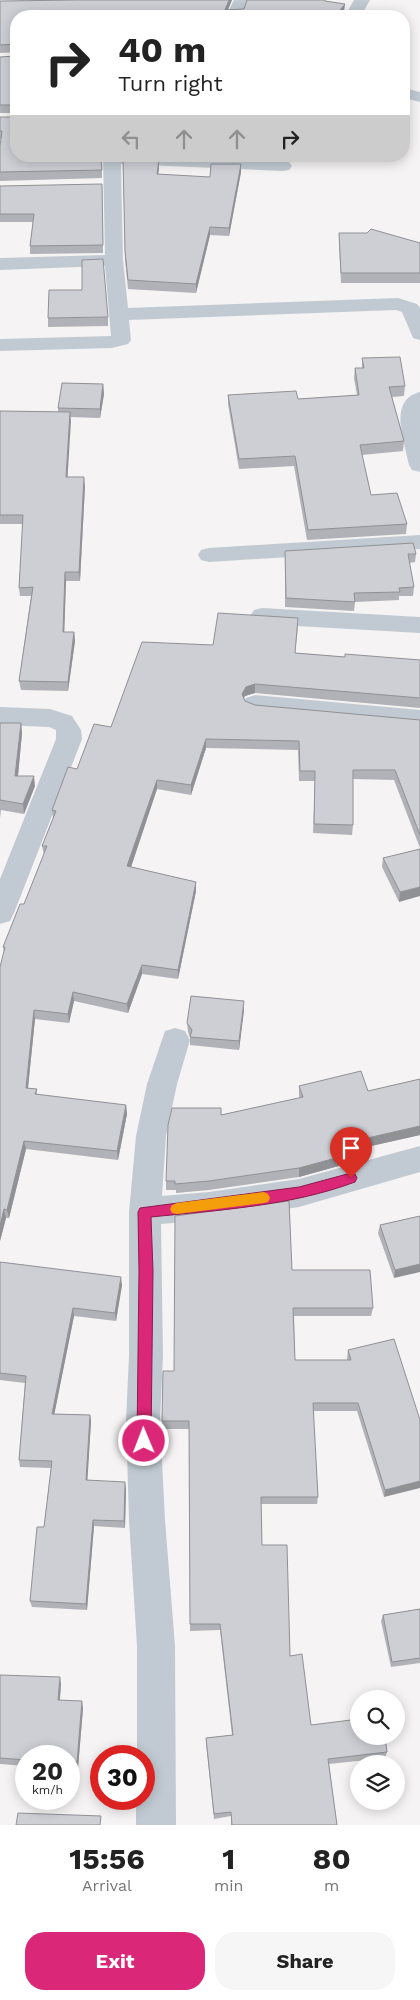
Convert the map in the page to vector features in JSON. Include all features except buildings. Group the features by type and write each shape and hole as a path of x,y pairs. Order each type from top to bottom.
{"street":[{"path":"0,345 119,341 122,338 114,260 112,162"},
{"path":"207,162 283,166"},
{"path":"94,186 112,185"},
{"path":"0,264 114,260"},
{"path":"119,314 398,304 410,308 420,334"},
{"path":"420,398 412,406 410,414 420,465"},
{"path":"210,555 420,542"},
{"path":"240,614 420,625"},
{"path":"255,704 420,719"},
{"path":"0,716 50,718 63,722 68,730 69,739 0,913"},
{"path":"156,1825 156,1646 147,1520 143,1421 146,1337 145,1212 151,1136 162,1084 175,1040"},
{"path":"145,1212 209,1206 299,1193 420,1159"}],"slow traffic":[{"path":"177,1209 264,1198"}],"route":[{"path":"144,1441 146,1356 145,1212 209,1206 299,1193 351,1178"}]}
